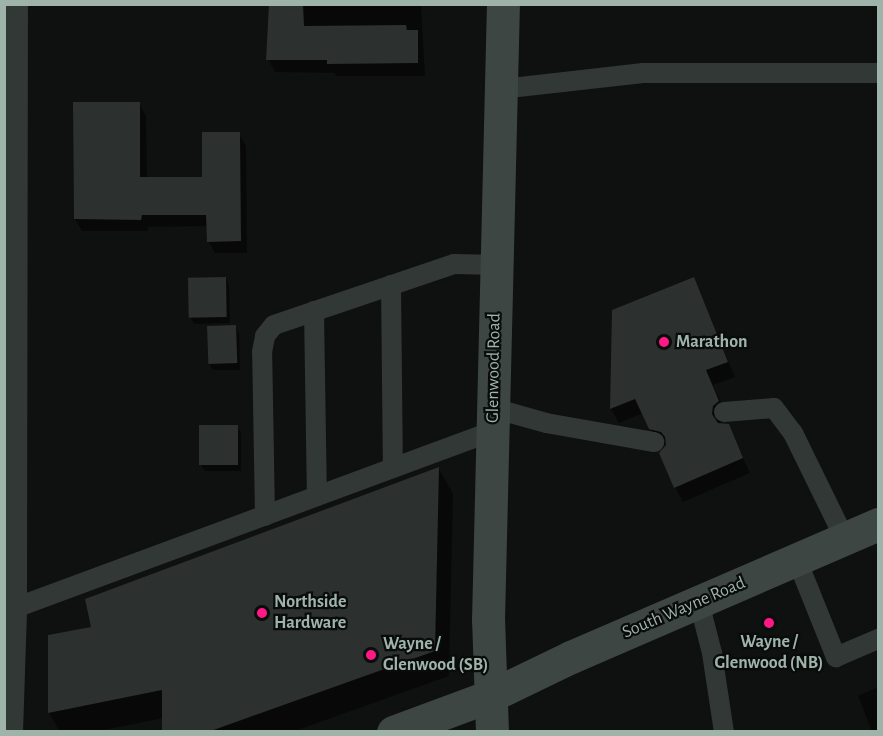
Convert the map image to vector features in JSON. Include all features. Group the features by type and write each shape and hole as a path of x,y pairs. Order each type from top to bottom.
{"street":[{"path":"6,732 11,4"},
{"name":"Glenwood Road","path":"492,732 488,620 503,4"},
{"name":"South Wayne Road","path":"393,732 490,696 571,657 879,524"}],"lane":[{"path":"501,89 643,73 879,73"},
{"path":"265,516 262,352 265,336 274,325 454,264 497,266"},
{"path":"391,285 393,468"},
{"path":"314,311 317,496"},
{"path":"724,412 774,408 793,433 845,539"},
{"path":"7,611 393,468 493,419 546,423 654,442"},
{"path":"797,560 836,657 879,639"},
{"path":"699,602 712,653 724,732"}],"building":[{"path":"269,4 303,4 304,26 406,25 407,30 418,30 418,63 327,64 327,60 266,60"},
{"path":"73,102 140,102 140,177 202,177 202,132 240,132 241,241 207,242 206,215 142,215 141,220 74,219"},
{"path":"226,277 227,317 189,318 188,278"},
{"path":"694,277 728,362 706,370 719,401 713,406 712,414 718,423 729,424 743,458 674,488 659,453 666,445 665,437 661,432 649,429 635,399 610,409 612,310"},
{"path":"236,325 237,363 208,364 207,326"},
{"path":"199,425 238,425 238,465 199,465"},
{"name":"Northside Hardware","path":"439,467 435,651 208,732 162,732 162,690 48,713 48,635 91,627 85,599"}],"place":[{"name":"Marathon","path":"664,342"},
{"name":"Northside Hardware","path":"262,613"},
{"name":"Wayne / Glenwood (NB)","path":"769,623"},
{"name":"Wayne / Glenwood (SB)","path":"371,655"}]}
